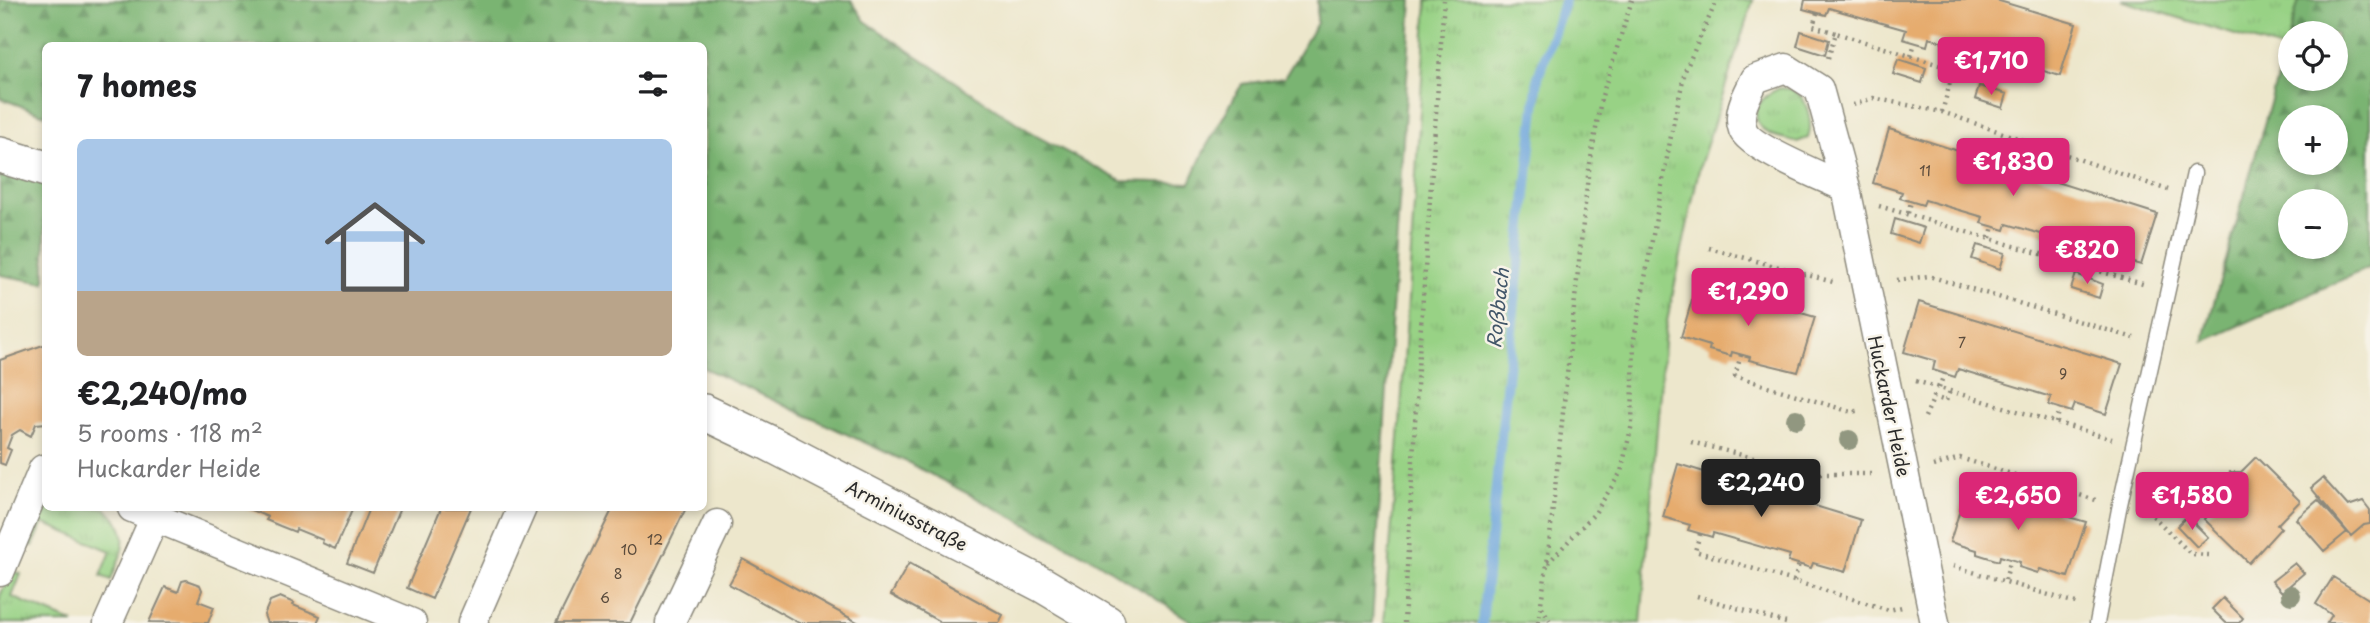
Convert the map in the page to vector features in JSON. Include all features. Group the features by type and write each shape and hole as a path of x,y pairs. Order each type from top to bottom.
{"street":[{"path":"1819,89 1786,68 1755,79 1741,110 1743,131 1757,146 1848,199"},
{"name":"Huckarder Heide","path":"1819,89 1848,199 1933,611"},
{"path":"0,155 42,168"},
{"name":"Arminiusstraße","path":"707,413 1043,585 1107,623"},
{"path":"0,572 42,471"},
{"path":"472,623 521,511"},
{"path":"108,623 144,512 412,623"},
{"path":"670,623 717,524"}],"lane":[{"path":"2098,617 2124,486 2194,173"}],"path":[{"path":"1404,623 1444,0"},
{"path":"1538,623 1547,564 1588,176 1601,99 1632,0"},
{"path":"1547,564 1595,513 1621,472 1632,424 1634,339 1673,125 1685,71 1717,0"},
{"path":"1817,13 1812,26 1991,81 1995,66"},
{"path":"1819,89 1836,33"},
{"path":"1911,56 1915,43"},
{"path":"1942,112 1954,69"},
{"path":"1828,119 1873,98 1942,112 2189,197"},
{"path":"1848,199 1908,213 2168,291"},
{"path":"1908,213 1911,202"},
{"path":"1990,238 1993,226"},
{"path":"1709,248 1850,287 1929,276 2156,343"},
{"path":"2090,267 2093,258"},
{"path":"1741,355 1735,376 1851,412 1887,394 1909,379 2133,445"},
{"path":"1939,388 1944,374"},
{"path":"2056,423 2060,408"},
{"path":"2124,486 2191,554 2209,555"},
{"path":"1700,534 1695,551 1889,610 1933,611"},
{"path":"2005,580 2011,559"},
{"path":"1794,581 1799,564"},
{"path":"1924,571 1948,565 2005,580 2098,617"},
{"path":"1697,596 1786,623"},
{"path":"1542,606 1551,623"}],"green space":[{"path":"0,0 851,0 865,21 1038,137 1121,181 1190,183 1205,149 1242,84 1284,78 1317,23 1317,0 1412,0 1372,623 1194,623 1093,559 909,463 707,369 707,42 42,42 42,114 0,98"},
{"path":"1427,0 1753,0 1699,169 1665,331 1641,623 1384,623 1400,425"},
{"path":"2120,0 2357,0 2315,21 2278,21 2278,48"},
{"path":"2299,0 2370,0 2370,267 2203,342 2278,75 2278,91 2348,91 2348,21 2293,21"},
{"path":"1780,88 1790,89 1802,98 1809,118 1808,138 1797,142 1776,137 1758,122 1756,115 1761,102"},
{"path":"0,155 42,168 42,282 0,275"},
{"path":"42,507 42,511 108,511 120,525 123,534 122,550 111,580 101,576 111,551 43,523 33,546 23,542"},
{"path":"11,570 21,574 12,597 74,623 0,623 0,596"}],"building":[{"path":"1805,0 1996,0 2076,24 2060,76 2011,61 2008,70 1984,63 1987,54 1929,38 1927,46 1903,39 1906,30 1829,8 1826,15 1803,9"},
{"path":"1801,31 1829,40 1825,55 1797,46"},
{"path":"1898,59 1926,68 1922,83 1893,74"},
{"path":"1979,86 2007,94 2003,108 1975,99"},
{"path":"1889,129 2157,214 2141,265 2107,255 2105,261 2093,258 2082,254 2085,247 2007,224 2005,230 1981,223 1983,217 1925,200 1923,205 1900,198 1902,192 1873,183"},
{"path":"1895,219 1924,228 1919,243 1891,234"},
{"path":"1977,245 2005,253 2000,269 1972,259"},
{"path":"2076,274 2103,284 2099,298 2071,289"},
{"path":"1697,283 1815,317 1798,372 1749,360 1750,357 1732,352 1731,356 1709,350 1710,346 1681,337"},
{"path":"1919,302 2122,364 2106,414 2075,404 2072,412 2049,405 2051,397 1958,369 1955,377 1933,370 1935,361 1904,352"},
{"path":"42,345 42,423 36,424 31,436 20,430 12,435 7,448 11,450 5,465 0,463 0,360"},
{"path":"2256,457 2300,501 2277,525 2281,528 2249,563 2204,519 2219,503 2218,493 2225,485 2221,481 2230,472 2241,472"},
{"path":"1678,464 1861,520 1845,572 1813,563 1811,568 1788,561 1790,555 1713,533 1712,537 1688,530 1690,525 1663,517"},
{"path":"2323,478 2348,506 2363,501 2370,510 2370,524 2364,525 2351,536 2311,488"},
{"path":"1967,487 1996,496 1998,492 2055,509 2055,513 2086,522 2068,577 2040,569 2038,573 2019,567 2020,562 2000,556 1999,561 1977,554 1977,550 1950,542"},
{"path":"2318,500 2347,532 2324,551 2296,519"},
{"path":"253,511 352,511 335,549 322,543 323,540 266,520 268,517"},
{"path":"368,511 399,511 373,573 347,563"},
{"path":"440,511 470,511 432,599 407,588"},
{"path":"612,511 685,511 630,623 556,623"},
{"path":"2187,516 2208,537 2197,547 2177,526"},
{"path":"743,559 859,623 799,623 729,584"},
{"path":"909,563 1003,615 999,623 942,623 891,595"},
{"path":"2295,563 2304,573 2282,592 2272,581"},
{"path":"2333,577 2370,600 2370,623 2327,623 2332,615 2316,604"},
{"path":"182,581 200,585 202,590 198,601 214,607 208,623 149,622 165,587 178,592"},
{"path":"280,597 320,616 317,623 267,623 264,615 270,601"},
{"path":"2223,598 2243,618 2239,623 2226,623 2212,609"}],"waterway":[{"name":"Roßbach","path":"1482,623 1538,77 1565,0"}]}
